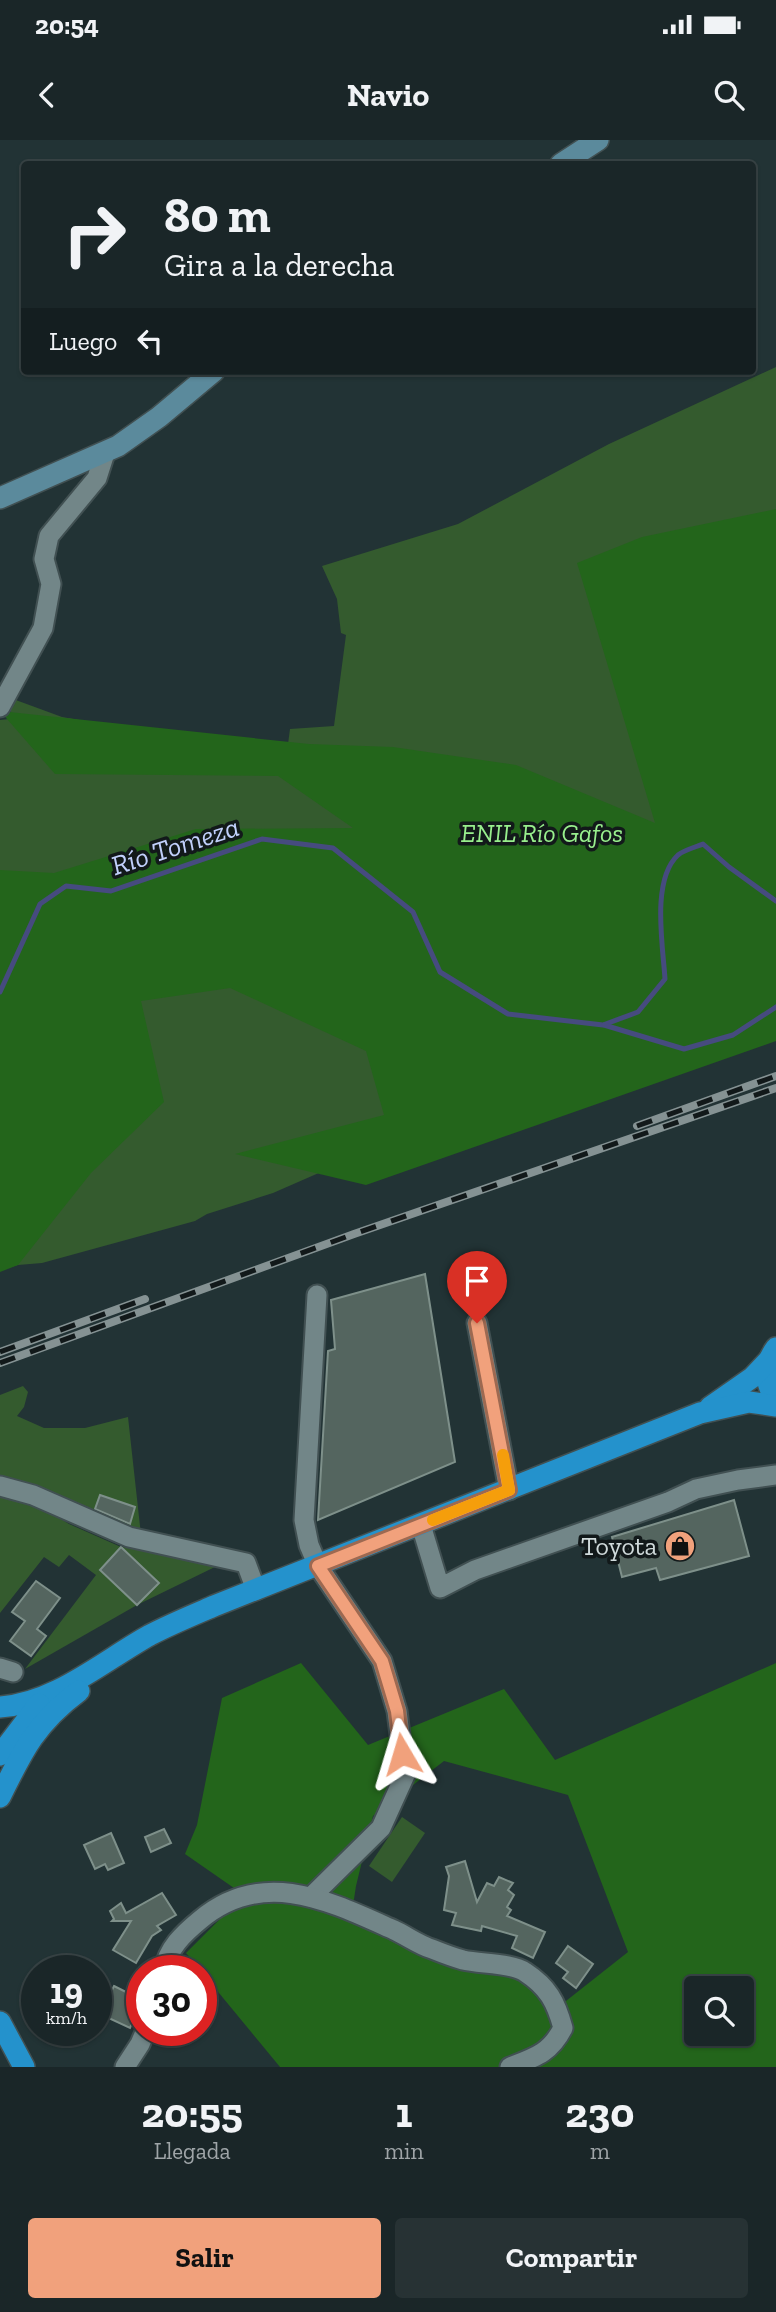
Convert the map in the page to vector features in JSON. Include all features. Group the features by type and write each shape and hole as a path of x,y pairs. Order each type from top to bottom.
{"highway":[{"path":"700,1413 753,1377 772,1354"},
{"path":"772,1354 767,1381 776,1399"},
{"path":"0,1707 21,1704 48,1695 182,1619 700,1413 749,1402 776,1406"},
{"path":"0,1797 40,1724 58,1706 129,1660 150,1635"},
{"path":"0,1755 48,1695"},
{"path":"0,2022 24,2067"},
{"path":"0,2045 14,2067"}],"street":[{"path":"566,161 598,140"},
{"path":"0,498 105,453 159,417 209,375"},
{"path":"0,707 43,628 51,584 44,559 49,536 97,478 105,453"},
{"path":"311,1896 381,1828 405,1775 397,1711 382,1661 318,1566 309,1545 304,1520 317,1295"},
{"path":"477,1323 509,1490"},
{"path":"421,1525 440,1588 475,1570 668,1502 696,1489 776,1475"},
{"path":"0,1486 33,1494 129,1537 246,1563 256,1590"},
{"path":"169,1955 172,1947 215,1908 244,1895 269,1891 311,1896 397,1932 425,1947 462,1959 522,1970 541,1984 556,2004 563,2028 554,2044 534,2057 510,2067"},
{"path":"125,2067 139,2046"}],"green space":[{"name":"ENIL Río Gafos","path":"776,367 776,1003 321,1172 273,1193 207,1214 195,1221 42,1263 0,1270 0,720 9,719 13,699 62,717 183,738 288,744 290,729 334,726 346,635 341,633 337,599 322,566 458,524 609,444"},
{"name":"ENIL Río Gafos","path":"776,509 776,1041 366,1185 235,1154 384,1115 366,1051 230,988 141,1001 164,1102 91,1173 18,1265 0,1272 0,870 54,873 196,829 353,828 278,776 55,774 0,711 309,744 393,747 516,765 655,823 577,563 642,537"},
{"path":"23,1386 28,1392 24,1407 17,1416 44,1428 85,1428 128,1417 141,1535 0,1481 0,1395"},
{"path":"0,1492 35,1503 69,1524 121,1547 100,1570 137,1605 25,1669 96,1575 69,1555 59,1567 44,1557 0,1613"},
{"path":"121,1547 145,1549 219,1565 137,1605 158,1582"},
{"path":"301,1663 368,1745 504,1689 555,1760 776,1663 776,2067 280,2067 217,1991 217,1955 186,1953 244,1895 185,1854 197,1825 222,1698","holes":["444,1761 568,1795 628,1952 552,2012 541,1985 352,1912 373,1816"]},
{"path":"402,1817 425,1833 392,1882 369,1866"}],"building":[{"path":"425,1274 455,1462 318,1520 328,1351 335,1349 331,1300"},
{"path":"100,1495 135,1507 130,1524 95,1509"},
{"name":"Toyota","path":"734,1500 749,1556 660,1580 656,1568 622,1577 612,1537"},
{"path":"121,1547 159,1583 137,1605 100,1570"},
{"path":"36,1581 60,1598 37,1629 46,1636 31,1656 10,1641 25,1621 12,1612"},
{"path":"164,1829 171,1843 151,1852 145,1837"},
{"path":"111,1833 124,1863 108,1870 105,1864 95,1869 84,1845"},
{"path":"465,1861 477,1902 487,1883 494,1886 499,1877 513,1883 508,1890 514,1895 507,1907 511,1910 507,1916 545,1932 533,1958 512,1948 517,1936 482,1926 481,1931 452,1925 456,1913 444,1910 449,1876 446,1867"},
{"path":"162,1893 176,1915 157,1926 161,1930 152,1936 141,1955 126,1955 126,1957 113,1950 131,1921 112,1921 114,1919 110,1911 121,1903 126,1913"},
{"path":"568,1946 593,1964 576,1988 563,1978 568,1972 556,1963"},
{"path":"114,1986 126,1992 126,2026 112,2020"}],"waterway":[{"name":"Río Tomeza","path":"0,992 40,904 66,886 111,891 262,839 333,848 413,912 440,972 508,1014 603,1025 638,1012 665,979 661,897 670,866 678,855 687,850 703,844 729,867 776,901"},
{"name":"Río Tomeza","path":"604,1025 684,1049 733,1035 776,1007"}],"railway":[{"path":"637,1126 776,1076"},
{"path":"0,1363 354,1234 776,1088"},
{"path":"0,1352 145,1299"}],"slow traffic":[{"path":"433,1520 509,1490 503,1455"}],"place":[{"name":"Toyota","path":"680,1546"}],"route":[{"path":"402,1754 397,1711 382,1661 318,1566 509,1490 477,1323"}]}
